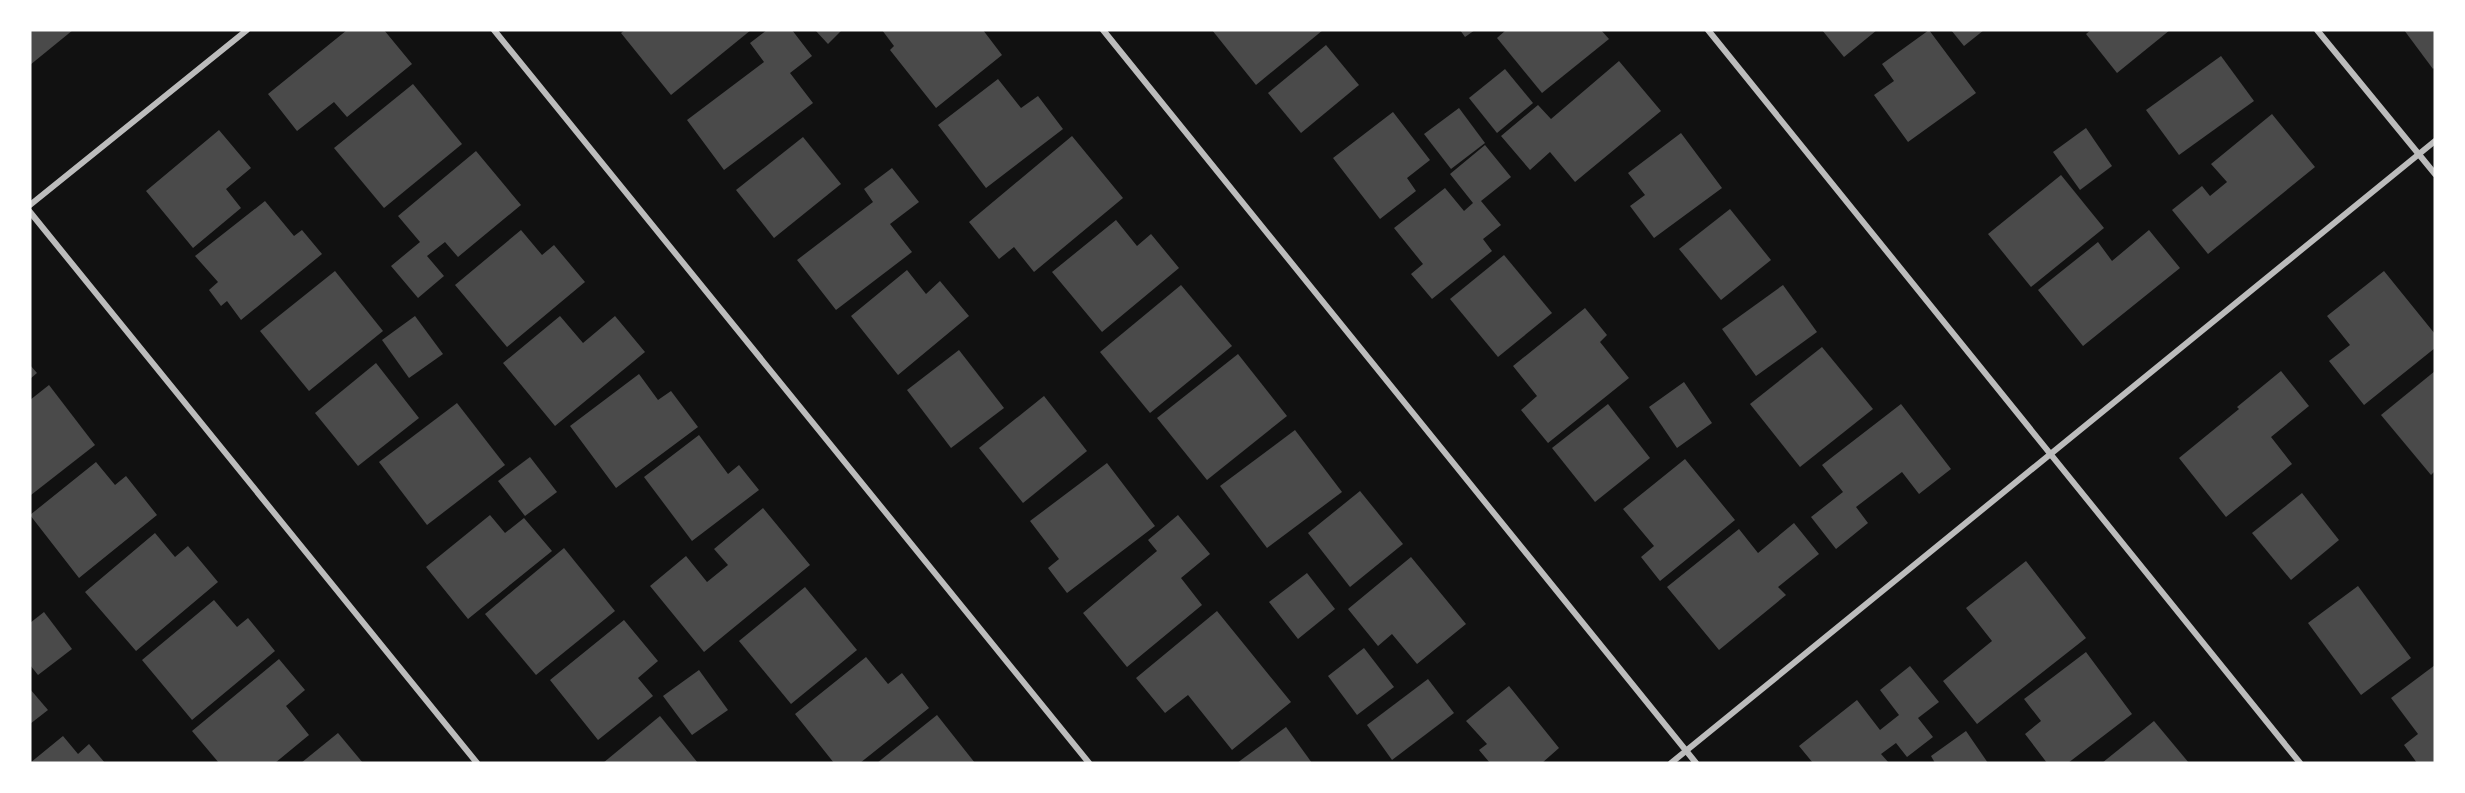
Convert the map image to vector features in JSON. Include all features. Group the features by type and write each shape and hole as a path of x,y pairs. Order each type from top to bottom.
{"street":[{"path":"30,205 247,30"},
{"path":"494,30 1089,763"},
{"path":"1103,30 1696,763"},
{"path":"1708,30 2300,763"},
{"path":"2317,30 2435,174"},
{"path":"1671,763 2435,141"},
{"path":"30,212 477,763"}],"building":[{"path":"30,30 73,30 30,65"},
{"path":"347,30 384,30 412,64 347,117 334,102 297,131 268,94"},
{"path":"625,30 751,30 671,95 621,33"},
{"path":"767,30 792,30 812,56 790,73 813,103 724,170 687,120 764,62 750,43"},
{"path":"815,30 842,30 828,44"},
{"path":"882,30 983,30 1002,55 936,108 890,50 894,46"},
{"path":"1212,30 1323,30 1256,85"},
{"path":"1460,30 1475,30 1465,37"},
{"path":"1506,30 1601,30 1609,39 1542,93 1497,38"},
{"path":"1822,30 1877,30 1844,57"},
{"path":"1929,30 1976,93 1908,142 1874,95 1894,81 1882,64"},
{"path":"1951,30 1984,30 1964,46"},
{"path":"2091,30 2170,30 2117,73 2086,34"},
{"path":"2404,30 2435,30 2435,67 2433,69"},
{"path":"1326,45 1359,85 1301,133 1268,93"},
{"path":"2221,56 2254,101 2179,155 2146,110"},
{"path":"1619,61 1661,111 1575,182 1550,152 1530,170 1501,136 1538,105 1551,119"},
{"path":"1505,69 1533,103 1497,133 1469,98"},
{"path":"998,79 1021,108 1038,96 1063,129 986,188 938,125"},
{"path":"413,84 462,144 384,208 334,148"},
{"path":"1459,108 1485,143 1451,169 1424,134"},
{"path":"1393,112 1430,160 1407,178 1416,191 1380,219 1333,158"},
{"path":"2272,114 2315,167 2208,254 2172,210 2202,186 2210,196 2227,182 2211,164"},
{"path":"2086,128 2112,166 2080,190 2053,152"},
{"path":"219,130 251,168 226,189 241,208 193,248 146,191"},
{"path":"1681,133 1722,188 1654,238 1630,206 1645,195 1628,173"},
{"path":"1072,136 1123,198 1034,272 1014,247 999,259 969,222"},
{"path":"803,137 841,184 774,238 736,190"},
{"path":"1485,145 1511,177 1481,201 1501,225 1483,239 1492,251 1432,299 1411,274 1423,264 1394,228 1445,188 1464,211 1473,203 1450,174"},
{"path":"476,151 521,205 458,257 445,242 427,256 444,276 418,298 391,266 420,242 398,216"},
{"path":"892,168 919,202 890,224 912,252 836,310 797,260 873,202 864,189"},
{"path":"2061,175 2104,228 2031,287 1988,234"},
{"path":"265,201 294,236 302,230 322,254 241,320 227,301 221,306 209,290 218,282 195,256"},
{"path":"1730,209 1771,260 1721,300 1679,249"},
{"path":"1116,220 1137,246 1151,234 1179,268 1102,332 1052,272"},
{"path":"521,230 542,255 554,245 585,282 507,347 455,285"},
{"path":"2149,230 2180,268 2083,346 2038,290 2098,242 2112,261"},
{"path":"1504,255 1552,313 1498,357 1450,299"},
{"path":"907,270 926,294 940,281 969,316 898,375 851,316"},
{"path":"335,271 383,331 309,391 260,331"},
{"path":"2384,271 2435,334 2435,348 2364,405 2329,361 2350,345 2327,316"},
{"path":"1181,285 1232,346 1150,413 1100,352"},
{"path":"1783,285 1817,332 1756,376 1722,329"},
{"path":"1585,308 1607,335 1600,342 1629,378 1548,443 1521,410 1537,396 1513,366"},
{"path":"415,316 443,354 409,378 382,340"},
{"path":"560,316 583,343 615,316 645,352 555,426 503,363"},
{"path":"1822,347 1873,409 1800,467 1750,404"},
{"path":"959,350 1004,408 951,448 907,390"},
{"path":"1238,354 1287,416 1207,480 1157,418"},
{"path":"376,363 419,418 358,466 315,413"},
{"path":"30,365 37,373 30,379"},
{"path":"2281,371 2309,406 2271,437 2292,464 2226,517 2179,458"},
{"path":"2435,371 2435,471 2431,475 2381,415"},
{"path":"639,374 658,400 671,391 698,427 616,488 570,426"},
{"path":"1684,382 1712,423 1677,448 1649,407"},
{"path":"49,385 95,445 31,495 30,400"},
{"path":"1044,396 1087,451 1023,503 979,448"},
{"path":"457,403 505,465 427,525 379,462"},
{"path":"1608,404 1650,458 1595,502 1552,448"},
{"path":"1901,404 1951,469 1919,494 1902,472 1856,507 1868,523 1836,549 1811,517 1843,492 1822,465"},
{"path":"1295,430 1342,492 1267,548 1220,486"},
{"path":"699,435 728,474 739,465 759,490 692,541 644,477"},
{"path":"530,457 557,492 525,516 498,481"},
{"path":"1685,459 1735,520 1660,581 1641,557 1654,546 1623,509"},
{"path":"96,462 115,485 126,476 157,515 79,578 30,515"},
{"path":"1107,463 1155,526 1067,593 1048,568 1059,559 1030,521"},
{"path":"1360,491 1403,544 1350,587 1308,533"},
{"path":"2302,493 2339,540 2291,580 2252,533"},
{"path":"763,508 810,565 704,652 650,586 686,556 707,582 728,565 714,549"},
{"path":"490,515 505,533 524,518 552,551 468,619 426,567"},
{"path":"1178,515 1210,554 1181,578 1202,605 1127,667 1083,613 1157,551 1148,540"},
{"path":"1794,523 1819,554 1778,587 1786,595 1719,650 1667,587 1739,529 1758,553"},
{"path":"155,533 175,557 188,546 218,582 136,651 85,592"},
{"path":"564,548 615,611 536,675 485,614"},
{"path":"1411,557 1466,624 1417,664 1392,634 1378,646 1348,609"},
{"path":"2026,561 2086,638 1977,724 1943,681 1992,641 1966,608"},
{"path":"1307,573 1335,609 1298,639 1269,602"},
{"path":"2358,586 2411,658 2361,695 2308,623"},
{"path":"805,587 857,650 791,704 739,641"},
{"path":"214,600 237,627 248,618 275,651 192,720 142,660"},
{"path":"1217,611 1291,702 1232,750 1188,695 1165,713 1136,678"},
{"path":"44,612 72,649 38,675 30,665 30,623"},
{"path":"624,620 658,661 638,678 653,696 598,740 550,680"},
{"path":"1364,648 1394,687 1357,715 1328,676"},
{"path":"2086,652 2132,714 2068,763 2047,763 2025,734 2041,721 2024,699"},
{"path":"866,657 888,684 902,673 929,708 860,763 834,763 795,714"},
{"path":"279,659 305,690 286,706 309,735 275,763 219,763 192,731"},
{"path":"2435,665 2435,763 2417,763 2404,745 2418,734 2391,698"},
{"path":"1910,666 1939,702 1918,718 1933,737 1907,757 1896,743 1881,754 1889,763 1813,763 1799,746 1857,700 1880,730 1899,715 1880,690"},
{"path":"699,670 728,710 692,735 663,696"},
{"path":"1428,679 1454,713 1392,760 1367,725"},
{"path":"1509,686 1559,748 1542,763 1490,763 1479,750 1487,744 1466,721"},
{"path":"30,689 48,710 30,724"},
{"path":"937,715 975,763 877,763"},
{"path":"660,716 698,763 603,763"},
{"path":"2154,721 2189,763 2102,763"},
{"path":"1286,727 1312,763 1237,763"},
{"path":"1966,731 1988,763 1935,763 1931,756"},
{"path":"338,733 363,763 301,763"},
{"path":"63,736 78,754 89,744 105,763 30,763"}]}
